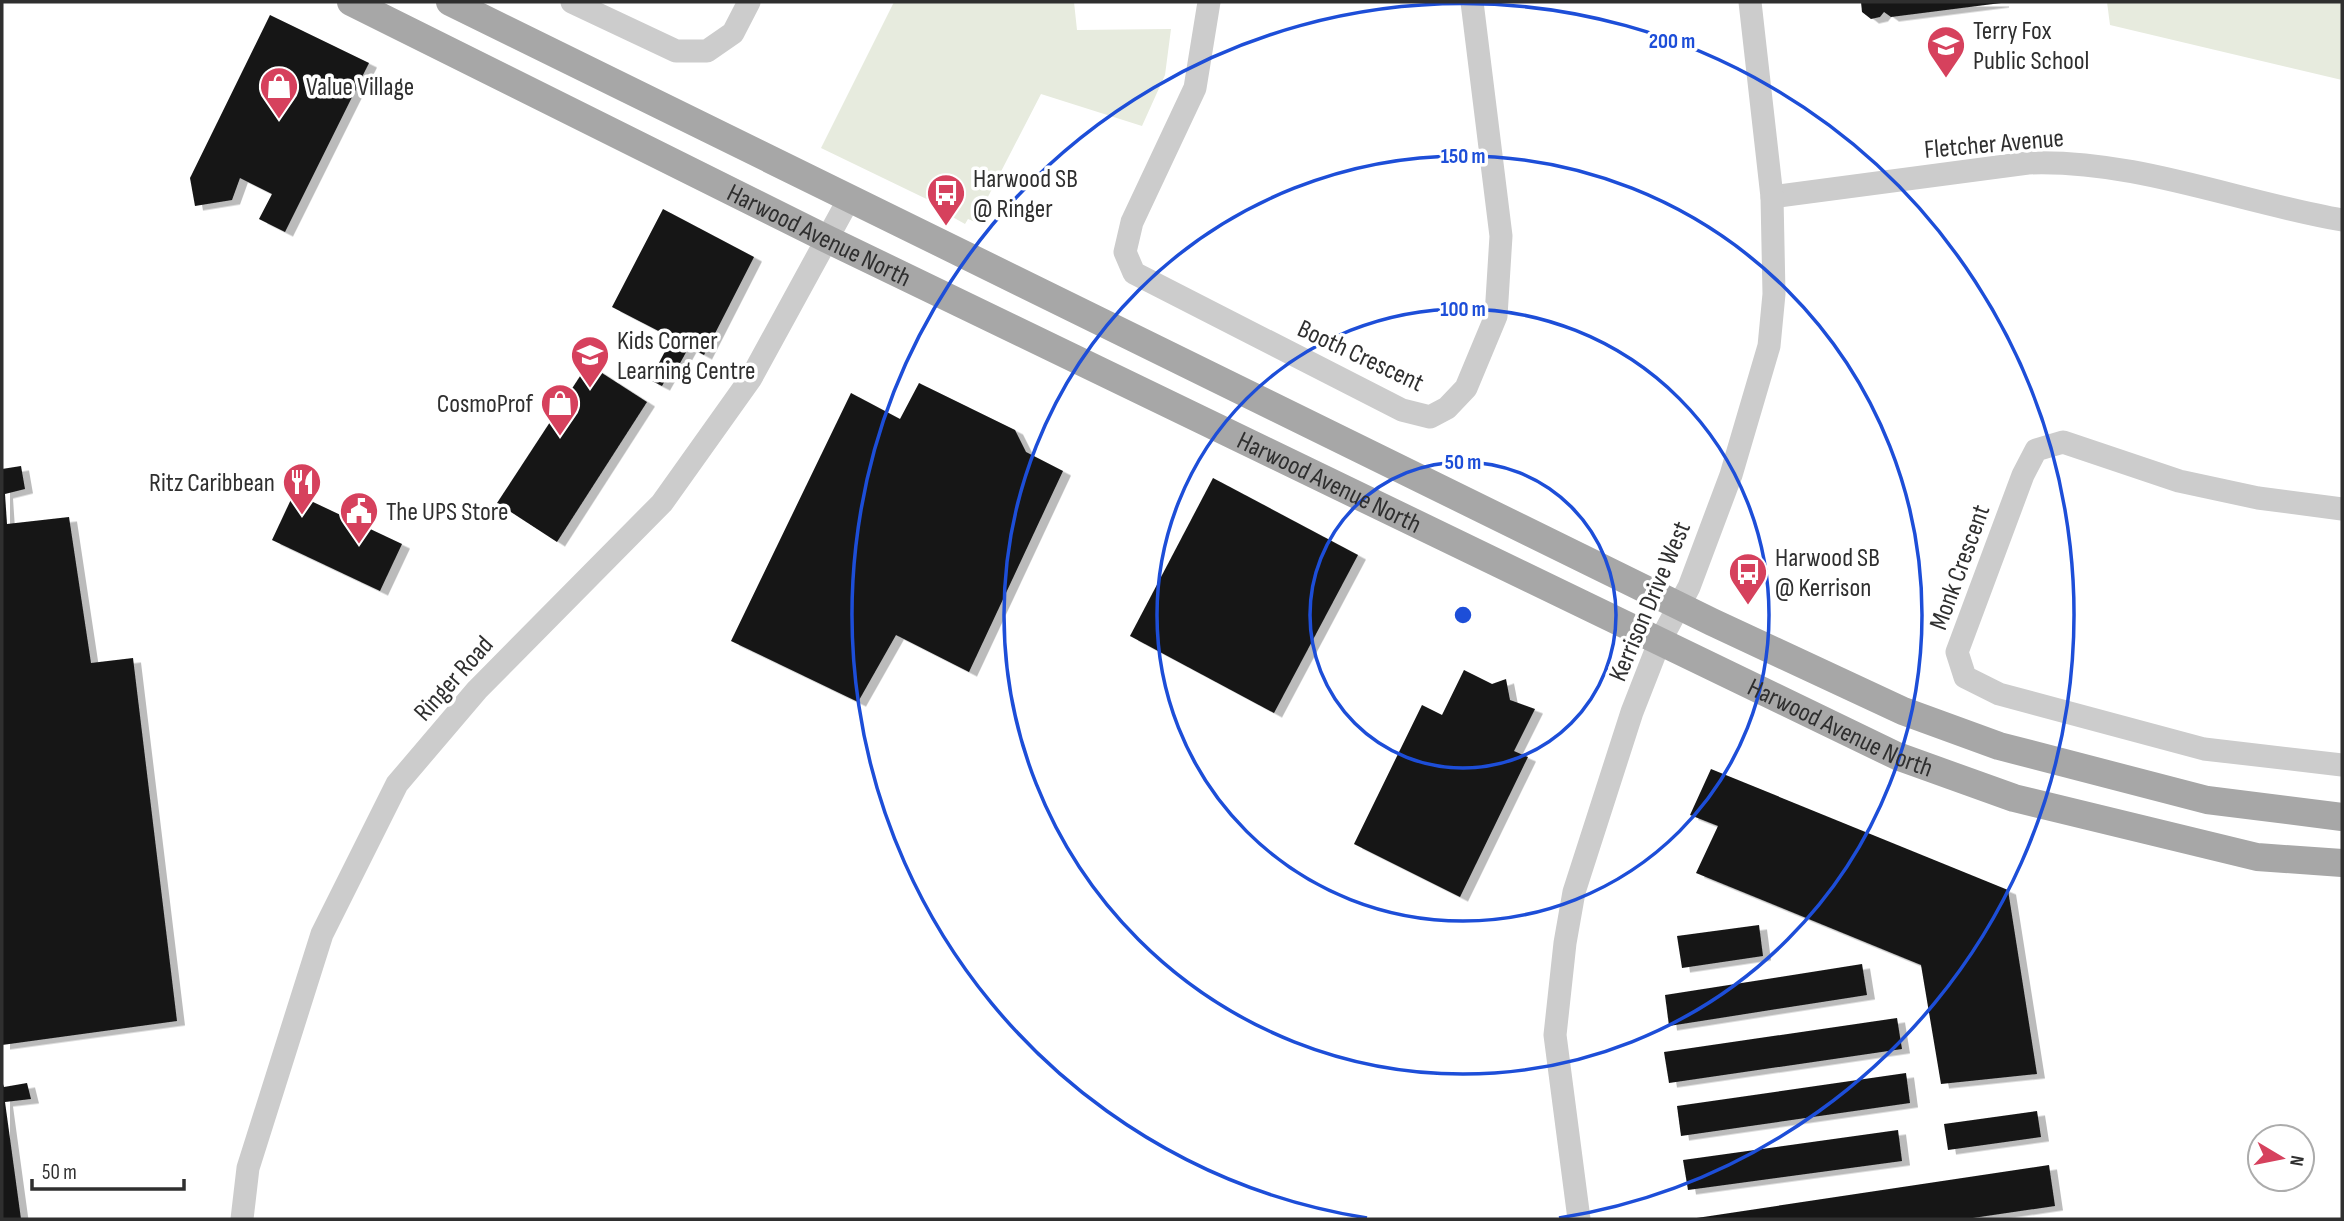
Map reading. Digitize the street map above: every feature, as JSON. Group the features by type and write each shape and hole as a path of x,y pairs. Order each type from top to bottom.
{"main road":[{"name":"Harwood Avenue North","path":"351,2 827,239 1897,756 2014,798 2258,857 2342,863"},
{"name":"Harwood Avenue North","path":"450,2 1679,605 1903,711 1999,746 2207,800 2342,817"}],"street":[{"path":"572,2 676,51 706,51 733,33 749,2"},
{"name":"Booth Crescent","path":"1209,2 1195,88 1132,222 1125,252 1134,273 1402,410 1430,417 1447,408 1466,388 1496,316 1501,236 1472,2"},
{"name":"Kerrison Drive West","path":"1579,1219 1555,1035 1564,943 1574,892 1595,820 1659,643 1679,605 1731,475 1769,346 1774,293 1772,197 1750,2"},
{"name":"Fletcher Avenue","path":"1772,197 2015,164 2063,162 2136,172 2281,209 2342,220"},
{"name":"Ringer Road","path":"242,1219 248,1168 321,934 397,784 477,690 662,503 751,378 850,197"},
{"name":"Monk Crescent","path":"2342,509 2258,498 2179,481 2063,442 2036,450 2023,475 1957,652 1965,677 1999,694 2204,749 2342,765"}],"shaded area":[{"path":"894,2 1074,2 1077,30 1171,29 1165,75 1142,126 1041,94 975,222 968,219 965,224 940,210 941,206 821,148"},
{"path":"2107,2 2342,2 2342,80 2110,25"}],"building":[{"path":"1861,2 2001,3 1891,17 1884,12 1880,17 1871,19 1862,12"},
{"name":"Value Village","path":"270,15 369,63 285,232 259,219 272,194 240,178 232,200 195,206 190,178"},
{"path":"663,209 754,257 704,355 689,347 679,365 675,363 662,386 650,380 672,338 612,307"},
{"path":"588,364 647,402 557,542 497,503"},
{"path":"919,383 1015,430 1026,452 1063,471 969,672 896,635 858,702 731,641 851,393 900,419"},
{"path":"21,466 25,489 5,494 7,524 69,517 91,663 133,658 177,1021 2,1045 2,469"},
{"path":"1213,478 1358,555 1274,713 1130,636"},
{"path":"294,493 402,544 380,591 272,540"},
{"path":"1464,670 1492,684 1506,679 1510,700 1535,709 1514,751 1528,757 1460,897 1354,844 1422,705 1442,715"},
{"path":"1711,769 2008,890 2037,1074 1941,1084 1921,965 1696,873 1718,826 1690,815"},
{"path":"1759,925 1763,956 1682,968 1677,936"},
{"path":"1862,964 1867,995 1669,1026 1665,995"},
{"path":"1897,1018 1902,1049 1669,1083 1664,1052"},
{"path":"1906,1073 1910,1103 1681,1136 1677,1106"},
{"path":"2,1081 4,1087 27,1083 31,1099 5,1102 21,1219 2,1219"},
{"path":"2037,1111 2041,1137 1948,1150 1944,1124"},
{"path":"1898,1130 1902,1161 1688,1190 1683,1160"},
{"path":"2049,1165 2055,1206 1966,1219 1690,1219"}],"place":[{"name":"Terry Fox Public School","path":"1946,79"},
{"name":"Value Village","path":"279,120"},
{"name":"Harwood SB @ Ringer","path":"946,227"},
{"name":"Kids Corner Learning Centre","path":"590,389"},
{"name":"CosmoProf","path":"560,437"},
{"name":"Ritz Caribbean","path":"302,516"},
{"name":"The UPS Store","path":"359,545"},
{"name":"Harwood SB @ Kerrison","path":"1748,606"}]}
